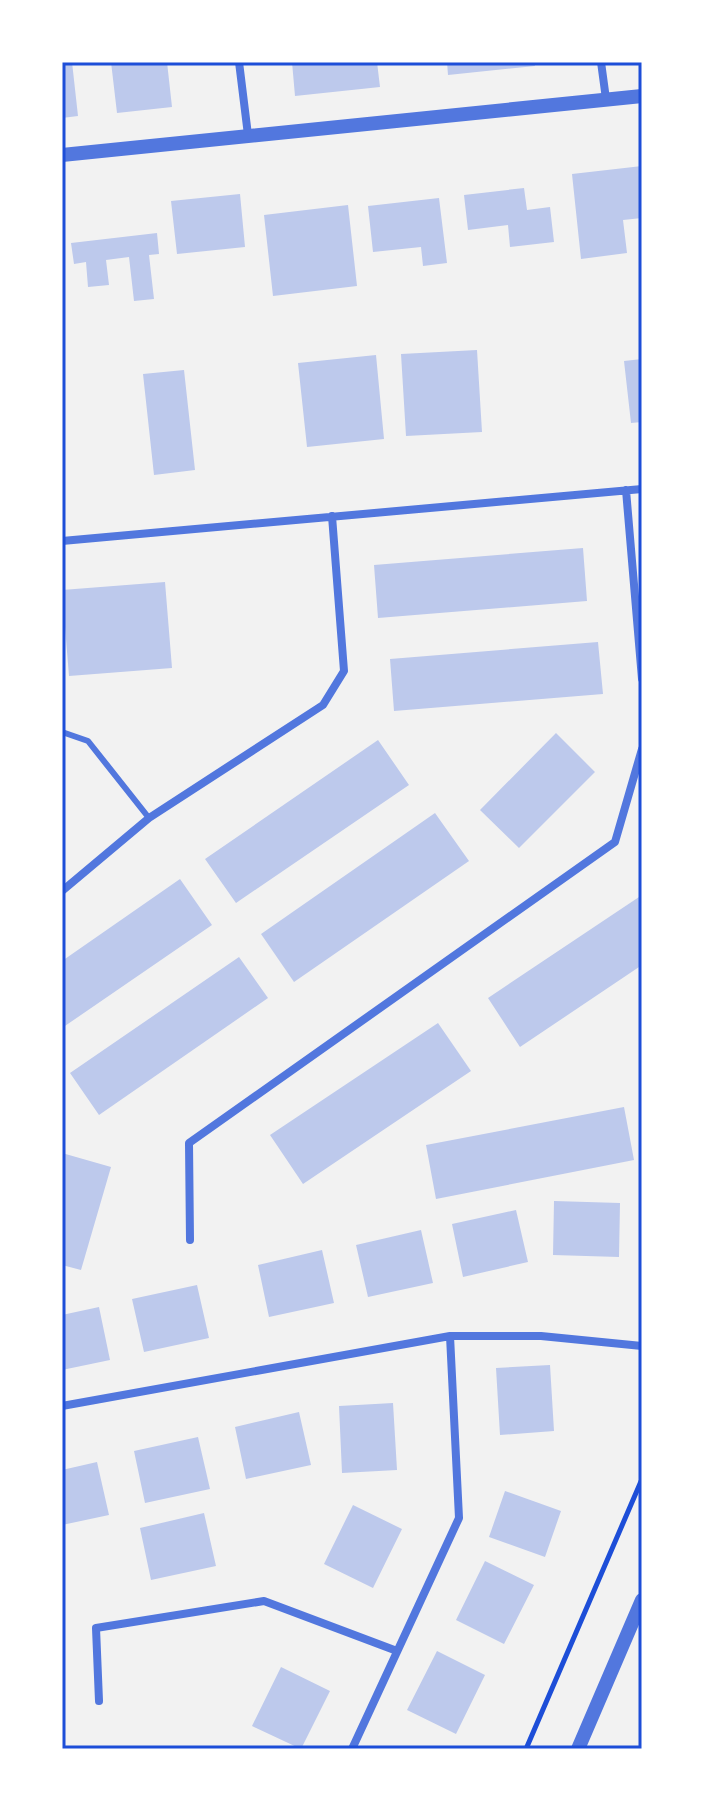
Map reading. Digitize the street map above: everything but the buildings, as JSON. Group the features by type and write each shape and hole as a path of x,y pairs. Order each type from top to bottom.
{"street":[{"path":"239,62 248,135"},
{"path":"601,62 606,99"},
{"path":"62,155 642,96"},
{"path":"62,541 642,489"},
{"path":"626,490 642,679"},
{"path":"62,891 149,818 323,705 344,671 332,516"},
{"path":"190,1240 189,1143 615,842 642,749"},
{"path":"352,1749 459,1518 450,1336"},
{"path":"62,1406 450,1336 541,1336 642,1346"},
{"path":"578,1749 642,1600"},
{"path":"99,1701 96,1628 264,1601 397,1651"}],"lane":[{"path":"62,732 88,741 149,818"}],"path":[{"path":"526,1749 642,1479"}]}
